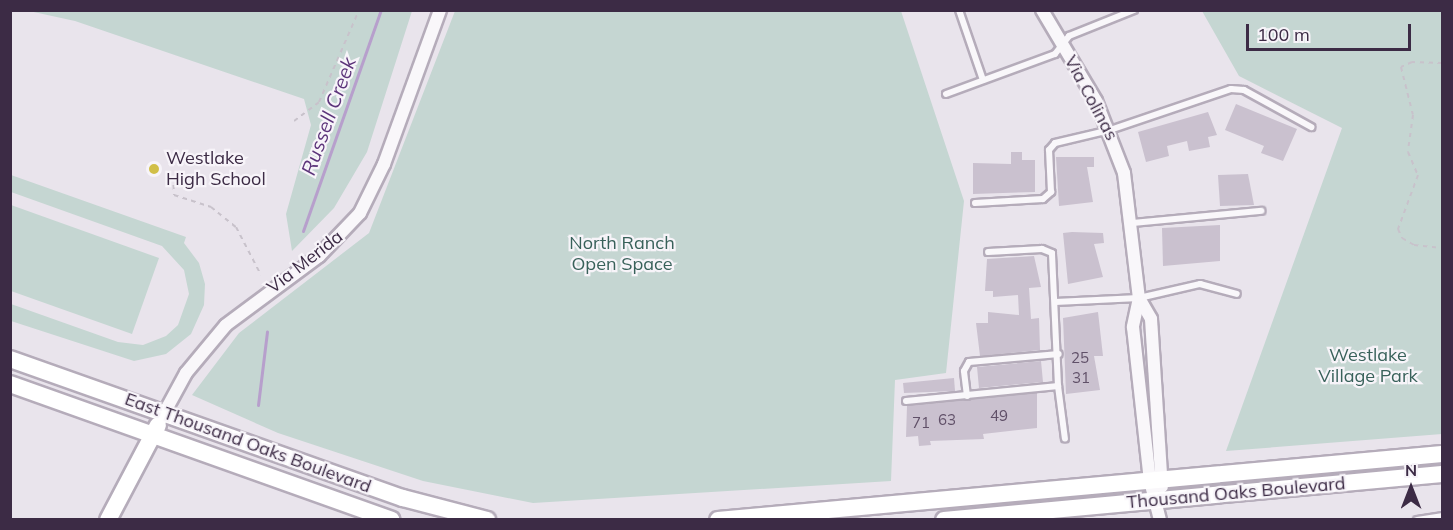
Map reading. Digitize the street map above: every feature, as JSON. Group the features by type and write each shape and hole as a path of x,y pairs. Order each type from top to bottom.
{"main road":[{"name":"East Thousand Oaks Boulevard","path":"10,359 159,424 392,519"},
{"name":"East Thousand Oaks Boulevard","path":"10,384 159,424 403,498 488,519"},
{"path":"108,519 159,424"},
{"name":"Thousand Oaks Boulevard","path":"718,519 1443,454"},
{"name":"Thousand Oaks Boulevard","path":"944,519 1443,474"}],"street":[{"name":"Via Merida","path":"159,424 186,373 226,325 319,256 360,213 384,164 440,10"},
{"name":"Via Colinas","path":"1042,10 1110,130 1124,173 1133,224 1139,298 1133,327 1157,480"},
{"name":"Via Colinas","path":"1139,298 1151,319 1160,519"}],"lane":[{"path":"959,10 982,80"},
{"path":"946,94 1055,54 1069,36 1134,10"},
{"path":"975,203 1043,199 1051,192 1051,145 1110,130 1237,88 1311,128"},
{"path":"1133,224 1261,211"},
{"path":"988,252 1048,249 1055,302 1059,354 1058,386 1065,439"},
{"path":"1055,302 1139,298 1200,284 1237,294"},
{"path":"967,396 964,371 969,362 1059,354"},
{"path":"906,401 1058,386"},
{"path":"1417,519 1443,516"}],"path":[{"path":"294,121 319,102 359,10"},
{"path":"1443,63 1412,62 1401,67 1413,115 1408,152 1418,175 1398,229 1402,238 1414,245 1443,248"},
{"path":"173,176 174,195 211,207 236,226 261,276"}],"green space":[{"path":"29,11 412,11 367,152 334,208 292,251 286,214 311,125 304,99 75,21"},
{"name":"North Ranch Open Space","path":"455,11 901,11 964,201 946,373 895,380 891,481 533,503 423,481 278,433 192,395 239,333 369,233"},
{"name":"Westlake Village Park","path":"1202,11 1442,11 1442,434 1226,451 1342,128 1239,76"},
{"path":"11,175 186,237 184,243 199,263 205,284 204,305 191,334 166,354 134,361 11,321 11,304 118,342 143,345 166,336 178,325 189,294 184,270 162,246 11,192"},
{"path":"11,205 159,258 132,334 11,291"}],"building":[{"path":"1236,104 1297,129 1283,161 1261,153 1264,146 1225,130"},
{"path":"1208,112 1217,135 1208,137 1210,147 1189,151 1187,141 1167,146 1169,156 1146,162 1138,132"},
{"path":"1011,152 1022,152 1022,160 1035,160 1035,192 973,194 973,163 1011,164"},
{"path":"1056,157 1094,157 1094,167 1087,167 1093,202 1059,206"},
{"path":"1248,174 1254,205 1220,206 1218,175"},
{"path":"1220,225 1220,261 1163,266 1162,228"},
{"path":"1063,233 1103,233 1104,243 1094,244 1103,277 1068,284"},
{"path":"1034,256 1041,287 1029,288 1031,319 1039,318 1040,350 980,356 976,323 988,323 988,312 1019,315 1018,295 993,297 993,291 985,291 987,259"},
{"path":"1098,312 1103,356 1094,356 1100,390 1066,394 1063,318"},
{"path":"1041,361 1043,382 979,388 977,367"},
{"path":"954,378 955,391 904,393 903,383"},
{"path":"1037,393 1037,428 983,434 984,439 930,441 931,445 919,446 918,436 906,437 907,406"}],"waterway":[{"name":"Russell Creek","path":"303,231 381,10"},
{"name":"Russell Creek","path":"258,405 267,332"}],"place":[{"name":"Westlake High School","path":"154,169"}]}
